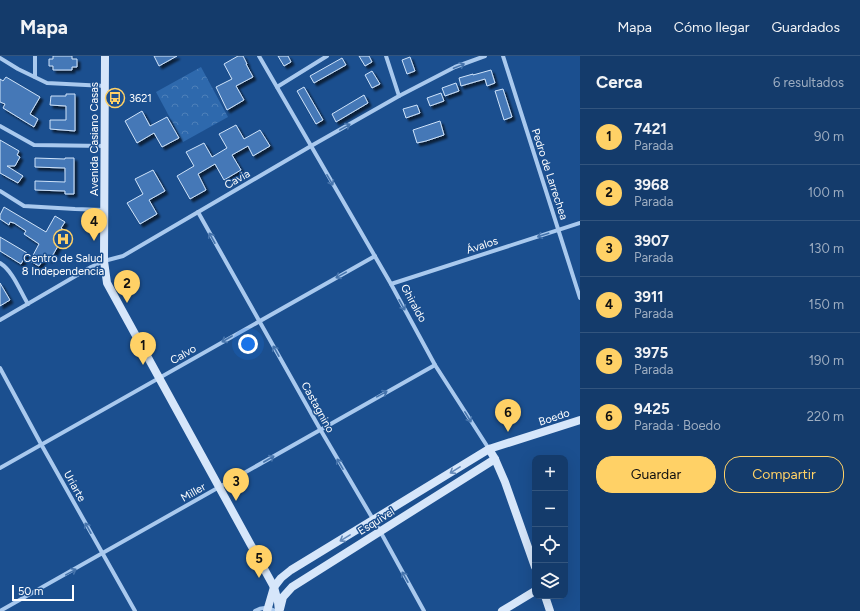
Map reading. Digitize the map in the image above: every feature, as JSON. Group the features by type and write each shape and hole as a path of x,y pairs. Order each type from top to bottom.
{"street":[{"path":"35,56 35,77"},
{"name":"Avenida Casiano Casas","path":"105,56 104,261 107,283 274,587 279,611"},
{"name":"Ghiraldo","path":"259,56 391,284 436,365 495,459 505,482 534,563"},
{"path":"277,87 327,56"},
{"path":"386,56 400,96"},
{"name":"Cavia","path":"0,320 91,267 104,261 123,256 311,146 400,96 455,67 485,56"},
{"name":"Pedro de Larrechea","path":"503,56 580,298"},
{"path":"0,58 47,82 105,86"},
{"path":"0,126 34,145 105,146"},
{"path":"0,191 24,206 104,210"},
{"name":"Castagnino","path":"198,212 424,611"},
{"name":"Ávalos","path":"391,284 580,223"},
{"name":"Calvo","path":"0,468 374,256"},
{"path":"0,263 10,272 28,304"},
{"name":"Miller","path":"0,611 103,554 320,429 436,365"},
{"name":"Uriarte","path":"0,368 135,611"},
{"name":"Boedo","path":"489,449 580,420"},
{"name":"Esquivel","path":"274,587 281,578 291,570 489,449"},
{"name":"Esquivel","path":"279,611 284,597 292,587 495,459"},
{"path":"255,611 260,608 270,610 274,587"},
{"path":"502,611 532,594"},
{"path":"546,599 550,611"}],"green space":[{"path":"201,67 228,117 183,142 156,92"}],"building":[{"path":"53,56 72,56 72,59 77,59 77,67 72,67 72,70 53,70 53,66 49,66 49,59 53,59"},
{"path":"154,56 177,56 159,66"},
{"path":"238,56 243,56 253,77 236,86 244,100 227,110 216,87 232,79 224,64"},
{"path":"278,56 288,56 291,62 284,66"},
{"path":"359,56 369,56 372,62 365,66"},
{"path":"410,57 415,71 407,74 402,60"},
{"path":"342,58 346,65 314,83 310,76"},
{"path":"491,70 495,83 487,86 485,79 461,86 459,78"},
{"path":"372,71 380,84 372,88 365,75"},
{"path":"6,77 40,97 30,114 38,119 34,127 3,108 5,104 0,102 0,79 3,81"},
{"path":"456,83 459,91 445,96 442,88"},
{"path":"304,87 323,120 316,124 297,91"},
{"path":"503,89 512,117 504,120 495,91"},
{"path":"441,93 444,101 430,106 427,98"},
{"path":"66,94 75,94 75,131 50,129 50,120 66,120 66,106 50,105 51,96 66,96"},
{"path":"364,95 368,103 336,122 332,114"},
{"path":"417,105 420,113 406,118 403,109"},
{"path":"142,111 150,126 167,117 179,138 162,147 154,133 137,143 125,121"},
{"path":"440,121 444,135 417,143 413,130"},
{"path":"236,125 244,139 260,130 270,146 253,156 248,146 232,155 241,170 224,180 215,164 198,174 206,190 190,199 177,176 194,166 186,152 204,143 212,157 227,148 219,134"},
{"path":"0,140 19,151 17,155 20,157 15,166 7,166 23,176 18,183 0,173"},
{"path":"35,158 74,158 74,194 65,194 65,191 35,190 35,181 65,182 65,168 35,167"},
{"path":"153,170 165,191 149,200 157,214 140,224 127,203 143,194 135,179"},
{"path":"4,207 46,232 55,216 65,222 61,228 66,232 50,260 45,257 39,266 30,261 39,244 24,234 26,231 14,223 10,222 9,225 0,219 0,215"},
{"path":"0,237 27,253 21,264 0,251"},
{"path":"0,283 10,300 0,306"}],"place":[{"name":"3621","path":"115,98"},
{"name":"Centro de Salud 8 Independencia","path":"63,239"},
{"name":"3911","path":"94,241"},
{"name":"3968","path":"127,303"},
{"name":"7421","path":"143,365"},
{"name":"9425","path":"508,432"},
{"name":"3907","path":"236,501"},
{"name":"3975","path":"259,578"}]}
